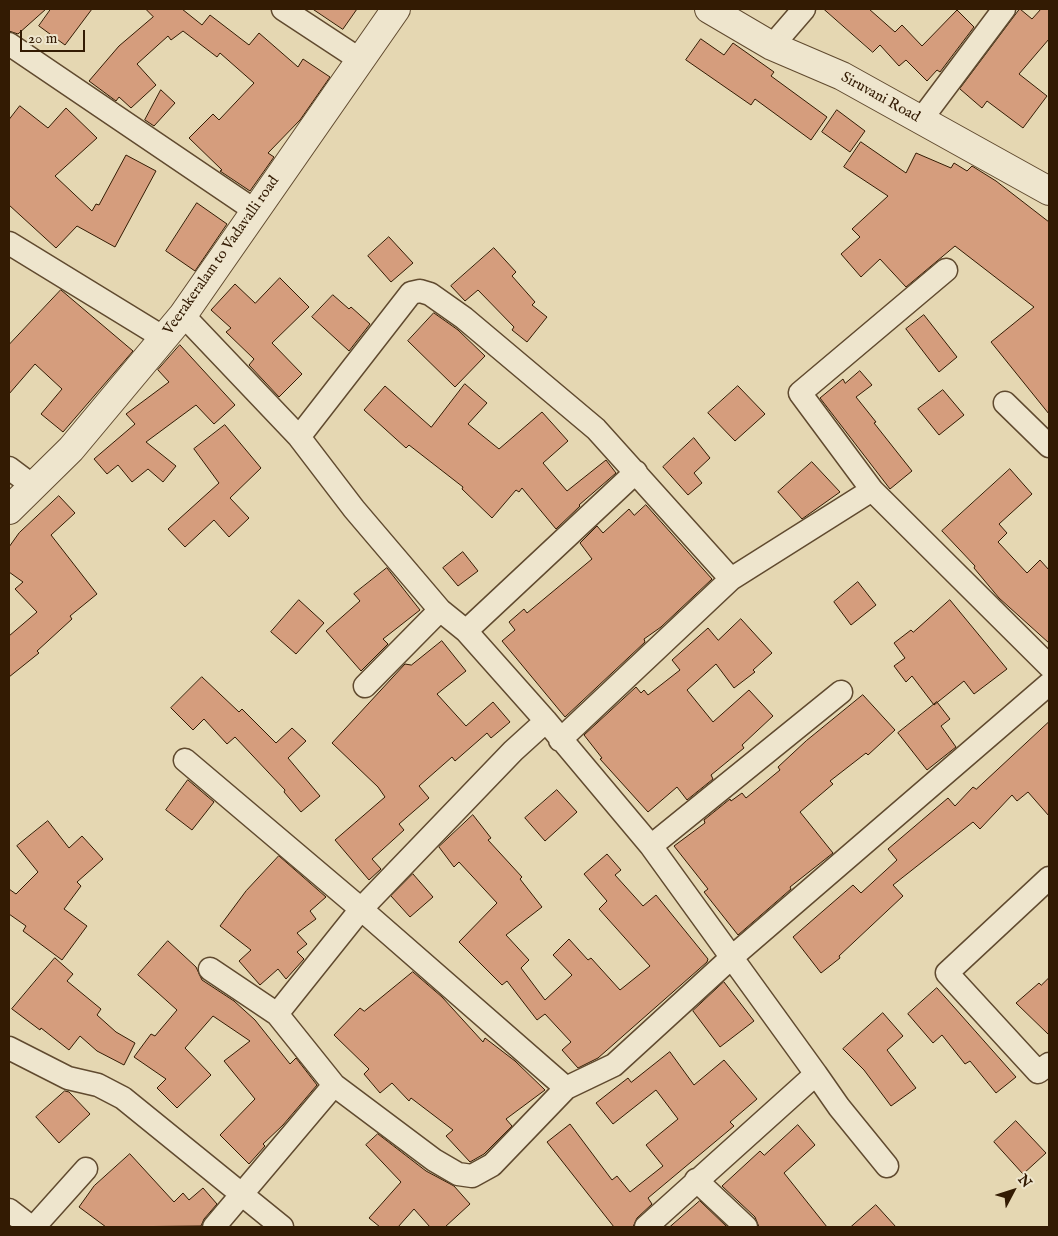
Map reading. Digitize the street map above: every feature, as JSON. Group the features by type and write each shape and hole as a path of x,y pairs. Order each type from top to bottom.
{"street":[{"path":"283,9 359,59"},
{"name":"Veerakeralam to Vadavalli road","path":"9,510 70,448 183,315 359,59 396,9"},
{"name":"Siruvani Road","path":"709,9 772,46 842,76 1049,191"},
{"path":"772,46 804,9"},
{"path":"920,120 1004,9"},
{"path":"9,44 254,210"},
{"path":"9,243 164,338"},
{"path":"946,270 800,393 872,490 1049,666"},
{"path":"299,437 411,293 420,291 430,294 464,318 589,423 636,472 731,579"},
{"path":"183,315 299,437 354,509 440,610 466,631 546,721 560,740 651,846 839,1107 886,1166"},
{"path":"1005,403 1049,446"},
{"path":"9,468 33,486"},
{"path":"466,631 636,472"},
{"path":"560,740 731,579 872,490"},
{"path":"365,686 440,610"},
{"path":"210,969 277,1014 334,1085 434,1160 458,1174 472,1176 492,1165 566,1088 614,1064 731,958 1049,684"},
{"path":"651,846 841,692"},
{"path":"277,1014 361,909 513,751 546,721"},
{"path":"185,760 361,909 566,1088"},
{"path":"1049,878 947,973 1038,1072 1049,1064"},
{"path":"9,1048 68,1078 98,1085 123,1098 239,1195 282,1227"},
{"path":"646,1227 816,1074"},
{"path":"214,1227 239,1195 334,1085"},
{"path":"9,1210 32,1227 86,1169"},
{"path":"696,1180 746,1227"}],"building":[{"path":"9,9 46,9 18,34 9,31"},
{"path":"51,9 92,9 65,45 39,26"},
{"path":"146,9 182,9 202,25 210,15 249,45 259,33 298,67 303,59 330,77 300,120 268,153 274,157 250,191 220,171 222,170 189,138 213,114 219,120 254,83 220,53 217,57 183,31 171,40 168,36 137,64 156,85 131,108 119,97 116,101 89,81 119,46 153,17"},
{"path":"313,9 357,9 343,29"},
{"path":"824,9 869,9 895,32 902,25 922,46 957,10 974,27 940,72 937,70 927,81 906,60 899,66 880,45 873,52"},
{"path":"1020,9 1032,19 1041,9 1049,9 1049,39 1019,74 1047,96 1023,128 987,101 982,108 960,89"},
{"path":"701,39 724,55 733,43 774,72 771,76 827,117 811,140 755,99 751,105 686,60"},
{"path":"161,90 175,103 154,126 145,120"},
{"path":"20,106 48,128 66,108 97,138 55,176 92,211 96,204 99,205 126,155 156,171 115,247 77,226 56,248 9,205 9,120"},
{"path":"837,110 865,131 850,152 822,132"},
{"path":"861,142 906,173 916,153 951,168 954,163 967,171 972,166 996,181 1049,222 1049,414 991,342 1034,307 955,246 906,287 880,259 861,277 841,254 860,237 852,229 888,196 844,167"},
{"path":"197,203 227,224 195,271 166,251"},
{"path":"389,237 413,263 391,282 368,256"},
{"path":"494,248 516,272 512,276 535,302 532,305 547,317 527,342 512,330 514,327 478,290 465,301 451,286"},
{"path":"280,278 309,307 272,343 302,374 279,397 249,365 254,359 226,332 231,328 211,310 235,284 255,303"},
{"path":"61,290 133,351 63,432 41,414 62,389 35,364 9,394 9,345"},
{"path":"333,295 349,309 351,307 370,324 349,351 312,317"},
{"path":"434,313 458,330 485,356 455,387 408,341"},
{"path":"924,315 957,357 939,372 906,329"},
{"path":"180,345 235,405 214,424 196,405 146,442 176,466 163,482 148,469 132,482 118,465 107,474 94,459 135,424 126,414 169,382 158,370"},
{"path":"860,371 872,385 856,397 912,471 890,489 820,398 843,379 845,383"},
{"path":"465,384 487,403 468,424 499,449 542,412 568,441 543,463 567,491 606,460 616,473 579,505 556,529 522,488 519,492 516,490 492,518 462,489 463,487 409,445 406,448 364,410 385,386 431,427"},
{"path":"738,386 765,414 735,441 708,413"},
{"path":"943,390 964,415 939,435 918,409"},
{"path":"225,425 261,468 230,498 249,518 229,537 214,520 185,547 168,529 219,483 194,449"},
{"path":"694,438 710,458 694,473 702,483 688,495 663,467"},
{"path":"812,462 840,492 802,519 778,492"},
{"path":"1010,469 1032,494 999,524 1007,533 998,542 1027,573 1040,560 1049,570 1049,643 999,598 974,568 975,566 942,531"},
{"path":"59,496 75,513 51,535 97,594 70,616 72,619 37,651 39,653 9,677 9,636 37,612 15,589 23,582 9,572 9,547 19,533"},
{"path":"646,505 712,579 661,627 644,639 645,642 565,717 502,641 515,630 509,622 524,609 527,613 592,559 580,543 597,526 603,533 629,509 634,515"},
{"path":"463,552 478,571 458,586 443,568"},
{"path":"387,568 420,610 383,639 388,644 361,671 326,631 360,601 354,594"},
{"path":"858,582 876,605 851,625 834,602"},
{"path":"299,600 324,623 296,654 271,632"},
{"path":"950,600 1007,669 974,694 964,681 934,705 912,676 906,682 894,666 905,658 894,643 911,630 913,632"},
{"path":"741,619 772,653 753,670 755,672 734,688 716,664 687,690 713,722 749,690 773,716 742,745 744,748 711,775 713,779 687,800 677,787 648,812 600,759 602,758 584,735 636,687 641,693 644,690 648,695 680,670 672,660 708,628 718,640"},
{"path":"442,641 466,671 437,694 466,726 493,702 510,722 491,738 487,733 455,761 452,757 419,786 429,798 399,824 404,830 372,859 381,869 369,880 335,840 385,797 378,787 332,743 405,664 411,665"},
{"path":"202,677 239,712 242,709 276,743 292,728 306,741 288,758 320,796 301,812 284,792 285,790 235,737 227,744 204,719 193,730 171,708"},
{"path":"863,695 895,730 868,755 866,753 830,781 833,784 800,812 833,853 790,887 791,889 738,935 704,892 708,889 674,846 705,823 704,820 730,799 731,801 742,793 746,798 780,770 778,767 806,741"},
{"path":"937,702 950,719 941,726 956,747 927,770 898,733"},
{"path":"1049,722 1049,816 1028,792 1017,801 1012,795 980,829 973,822 893,885 903,896 839,956 840,958 821,973 793,937 853,885 861,893 897,860 888,849 948,798 955,806 973,787 976,789"},
{"path":"188,780 214,802 192,830 166,810"},
{"path":"557,790 577,812 545,841 525,818"},
{"path":"473,815 491,838 488,840 522,877 520,879 542,907 506,935 529,960 521,968 545,1000 572,975 553,955 569,939 588,960 591,958 620,990 650,966 599,909 607,901 584,874 607,854 621,870 615,875 643,906 656,895 708,959 707,962 598,1058 578,1068 562,1050 571,1042 545,1014 537,1020 507,981 502,985 459,942 497,903 459,862 454,867 439,847"},
{"path":"48,821 69,848 82,836 103,859 77,882 81,886 64,909 87,926 62,960 23,931 26,926 9,914 9,889 16,894 38,872 17,846"},
{"path":"279,856 326,897 310,911 316,919 297,933 307,944 297,952 304,959 286,979 278,969 260,985 239,961 251,950 220,926 246,891"},
{"path":"413,874 433,897 410,917 391,896"},
{"path":"168,941 196,967 202,980 234,1001 255,1020 290,1064 296,1058 317,1085 283,1125 263,1144 265,1146 249,1164 220,1135 255,1099 224,1061 250,1041 213,1016 185,1048 211,1075 177,1108 157,1088 166,1079 134,1057 151,1034 155,1036 177,1010 138,975"},
{"path":"55,958 73,974 67,981 101,1009 97,1015 116,1032 135,1043 124,1065 97,1051 80,1036 69,1050 41,1028 40,1030 12,1009"},
{"path":"413,972 442,997 483,1042 485,1038 515,1061 545,1090 506,1119 512,1126 484,1154 470,1162 446,1136 453,1130 411,1098 409,1101 392,1083 380,1093 364,1074 369,1069 334,1035 360,1008 364,1011"},
{"path":"1049,978 1049,1035 1016,1003 1039,983 1041,985"},
{"path":"724,982 754,1021 720,1047 693,1011"},
{"path":"937,988 1016,1077 996,1093 970,1061 965,1064 942,1035 933,1043 908,1014"},
{"path":"883,1013 903,1036 887,1050 916,1088 891,1106 864,1070 843,1049"},
{"path":"670,1052 694,1085 724,1060 757,1099 730,1122 734,1126 648,1198 652,1204 637,1218 633,1227 614,1227 547,1142 570,1124 612,1180 617,1176 630,1192 663,1166 646,1145 678,1119 656,1090 613,1124 596,1103 628,1078 631,1082"},
{"path":"65,1091 69,1092 90,1114 59,1143 36,1117"},
{"path":"1016,1121 1046,1153 1023,1174 994,1142"},
{"path":"798,1125 815,1145 784,1173 827,1227 759,1227 755,1217 722,1186 760,1151 764,1155"},
{"path":"378,1134 426,1171 454,1186 470,1204 445,1227 430,1227 414,1209 398,1227 380,1227 369,1218 401,1182 366,1145"},
{"path":"130,1154 174,1202 183,1193 189,1200 203,1188 217,1204 204,1219 201,1226 106,1227 79,1207 94,1186"},
{"path":"700,1201 727,1227 670,1227"},
{"path":"876,1205 896,1227 851,1227"}]}
